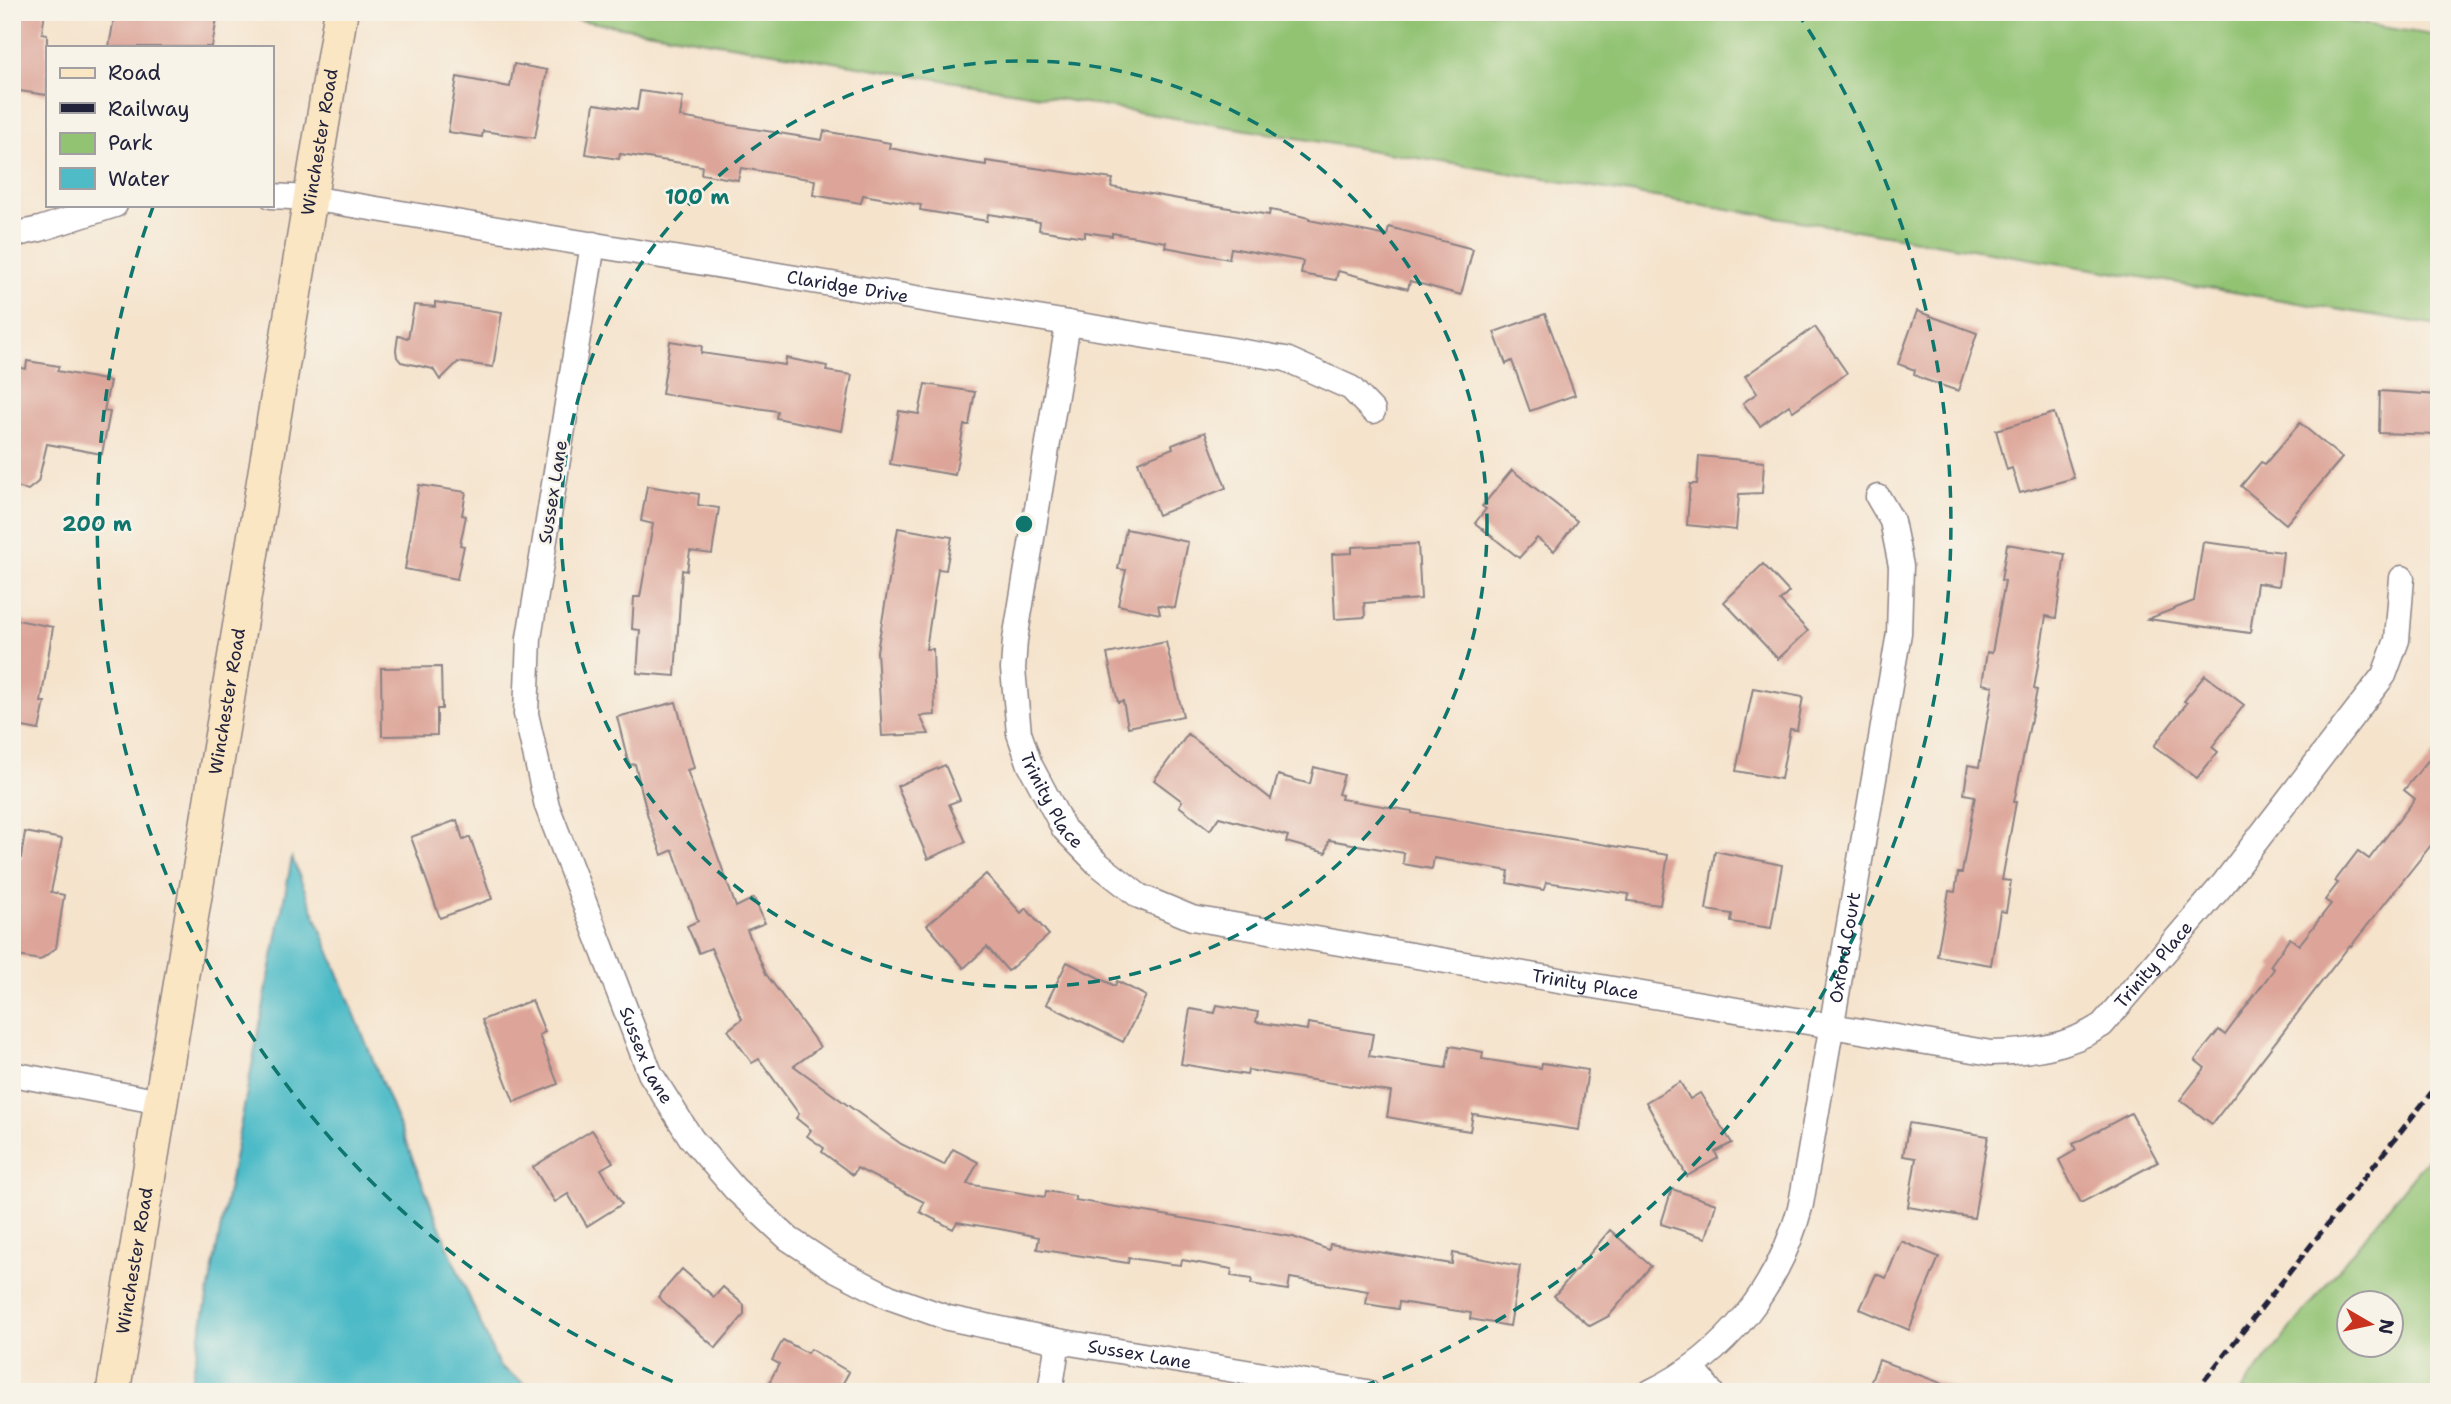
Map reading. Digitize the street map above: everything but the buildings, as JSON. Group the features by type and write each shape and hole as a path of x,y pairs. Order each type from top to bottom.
{"main road":[{"name":"Winchester Road","path":"113,1392 341,12"}],"street":[{"name":"Claridge Drive","path":"273,195 310,198 1286,359 1351,388 1373,411"},
{"path":"12,235 112,206"},
{"name":"Sussex Lane","path":"593,244 529,638 526,714 547,806 650,1073 691,1138 735,1189 789,1239 889,1297 948,1318 1058,1341 1367,1392"},
{"name":"Trinity Place","path":"1068,323 1017,627 1013,669 1018,733 1030,765 1064,829 1097,863 1139,896 1192,918 1991,1053 2021,1052 2060,1045 2088,1034 2102,1024 2224,883 2384,675 2397,640 2402,578"},
{"name":"Oxford Court","path":"1692,1367 1738,1327 1753,1308 1793,1234 1801,1204 1899,634 1900,566 1892,521 1878,497"},
{"path":"12,1074 161,1102"},
{"path":"1050,1392 1058,1341"},
{"path":"1650,1392 1671,1382 1692,1367 1711,1392"}],"green space":[{"path":"530,12 2287,12 2439,36 2439,326"},
{"path":"2439,1144 2439,1392 2240,1392"}],"water":[{"path":"292,858 454,1262 499,1366 537,1392 189,1392"}],"railway":[{"path":"2195,1392 2439,1083"}]}
